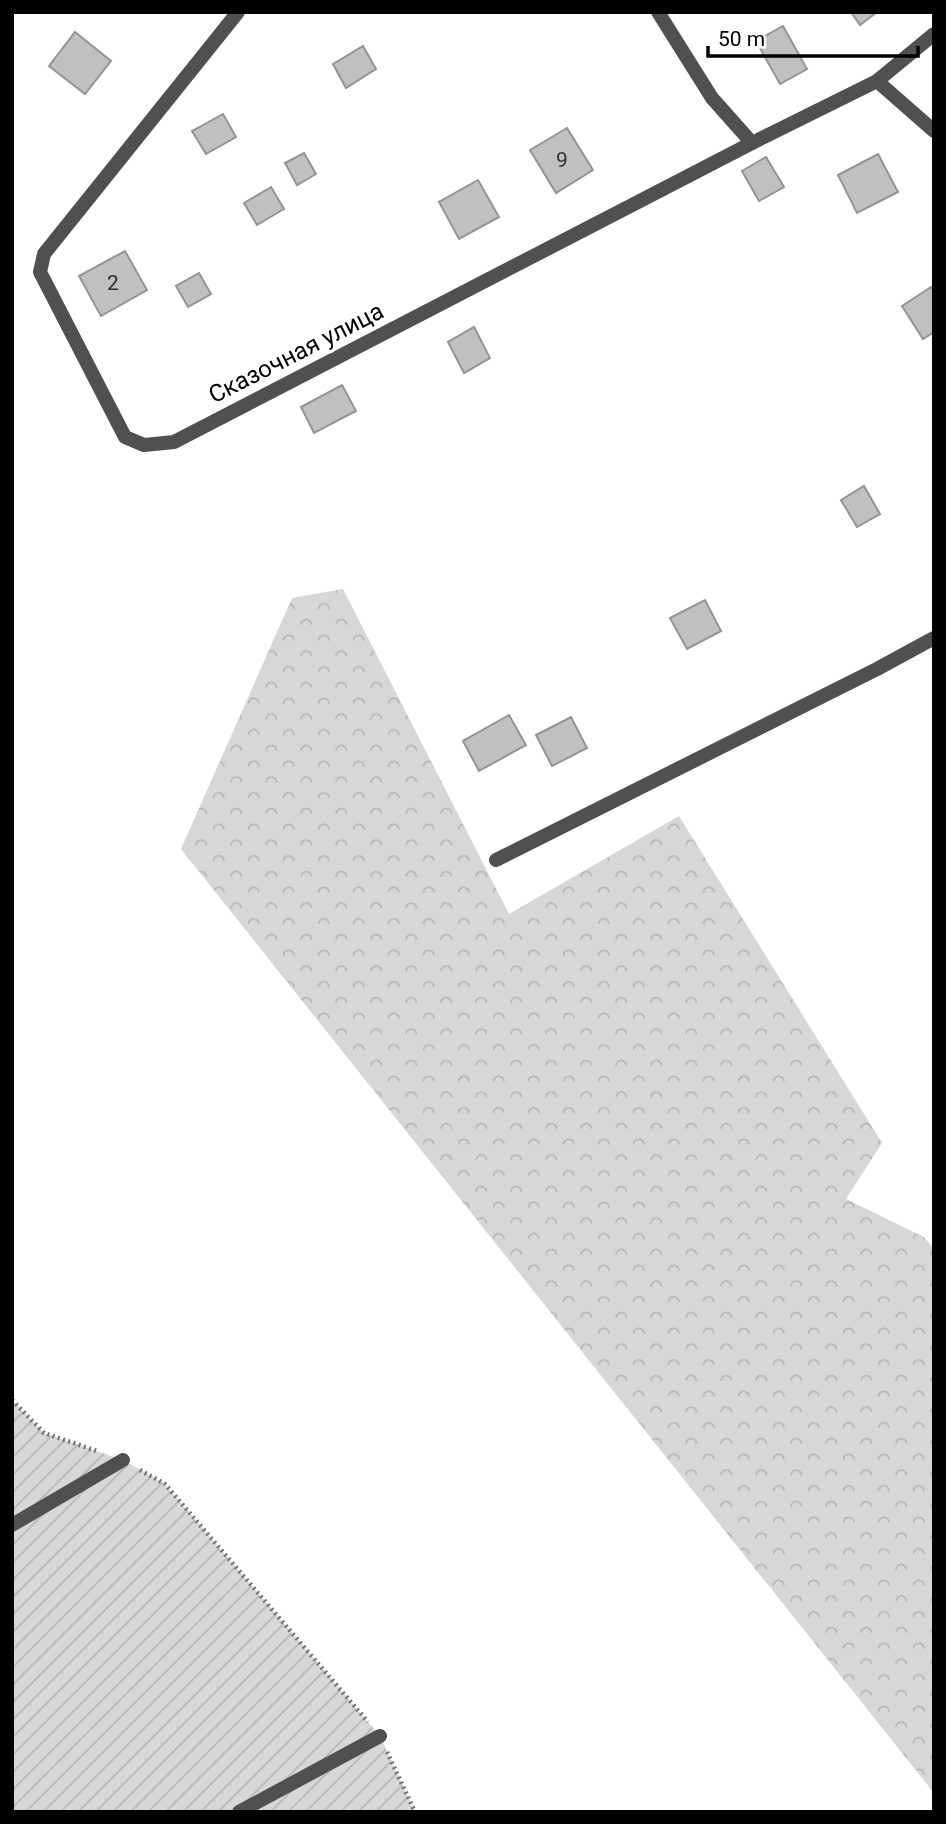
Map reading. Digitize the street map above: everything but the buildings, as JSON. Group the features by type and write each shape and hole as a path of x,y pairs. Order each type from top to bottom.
{"street":[{"name":"Сказочная улица","path":"239,12 44,254 40,272 125,437 144,445 174,442 877,81 934,34"},
{"path":"659,12 712,98 752,143"},
{"path":"877,81 934,131"},
{"path":"496,860 934,638"},
{"path":"12,1525 123,1460"},
{"path":"239,1812 380,1736"}],"path":[{"path":"12,1400 44,1433 123,1460 165,1484 380,1736 415,1812"}],"green space":[{"path":"343,589 509,914 679,816 882,1143 846,1199 924,1237 934,1249 934,1793 181,849 292,598"},
{"path":"12,1400 44,1433 123,1460 165,1484 380,1736 415,1812 12,1812"}]}
